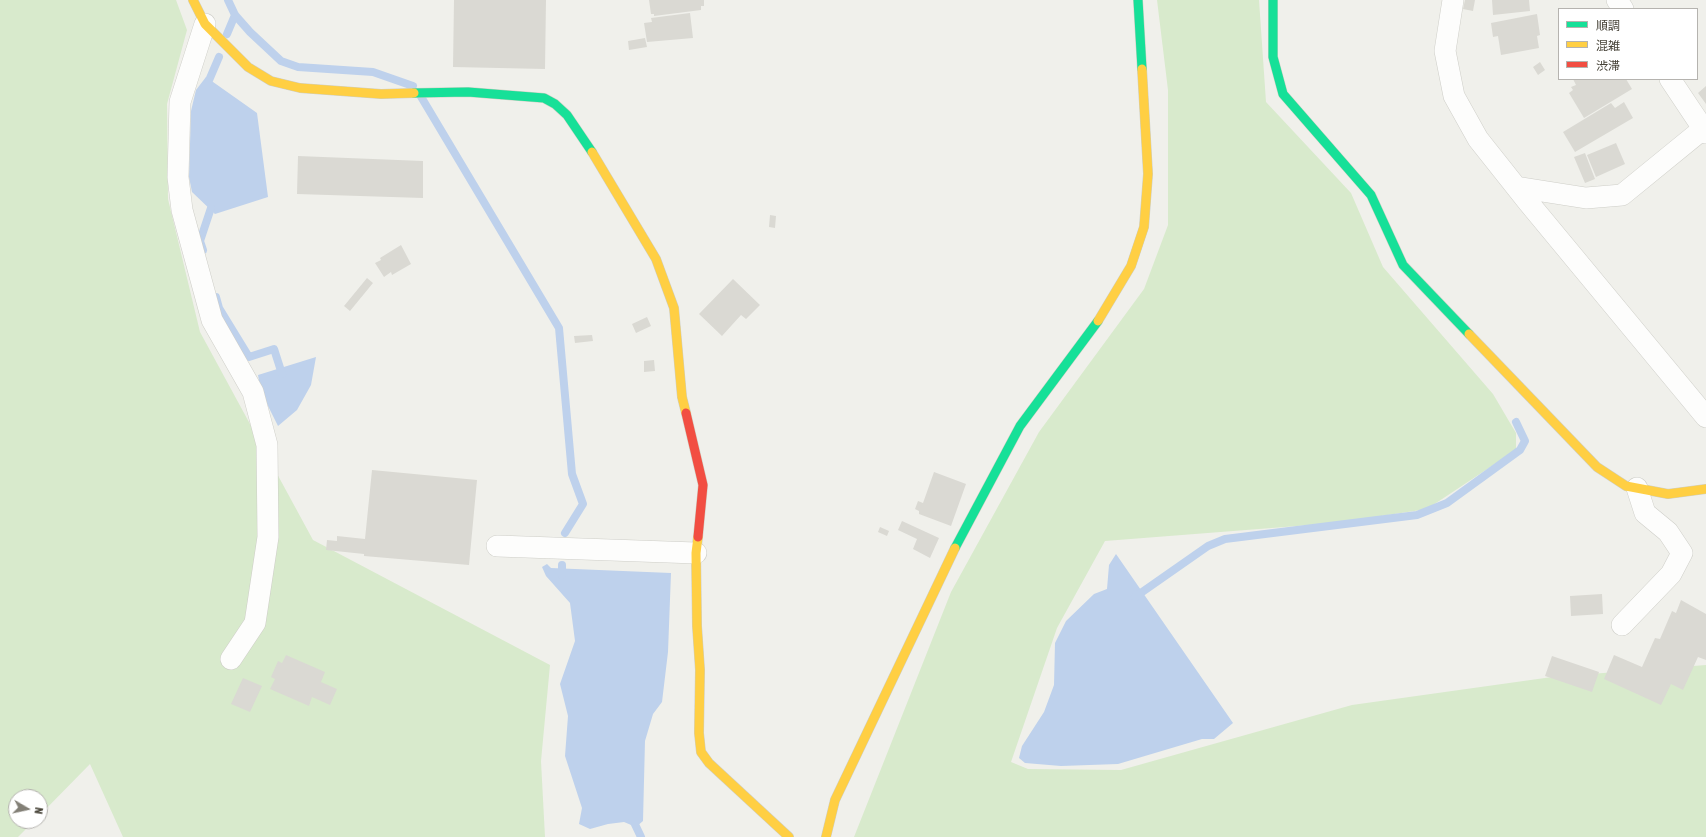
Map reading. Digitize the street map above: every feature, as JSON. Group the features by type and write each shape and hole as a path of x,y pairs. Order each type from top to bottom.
{"street":[{"path":"193,0 205,24 248,66 271,81 300,88 381,94 468,92 544,98 555,104 567,115 597,160 656,259 674,308 682,397 703,484 696,553 697,626 700,670 698,733 701,752 709,763 789,837"},
{"path":"826,837 835,800 965,528 1020,426 1099,320 1131,266 1144,226 1148,174 1138,0"},
{"path":"1273,0 1273,57 1283,94 1371,195 1403,265 1597,467 1626,486 1668,494 1706,489"},
{"path":"1453,0 1445,51 1454,96 1478,139 1706,417"},
{"path":"205,24 180,102 178,177 182,210 212,320 253,392 267,445 268,536 255,623 231,659"},
{"path":"1516,187 1586,198 1622,195 1704,131 1671,80"},
{"path":"1622,625 1671,574 1682,553 1668,532 1645,513 1637,488"},
{"path":"498,546 696,553"}],"green space":[{"path":"0,0 176,0 187,30 167,104 168,199 200,332 313,540 550,665 541,761 545,837 123,837 90,764 48,807 48,789 8,789 8,829 26,829 18,837 0,837"},
{"path":"1157,0 1259,0 1266,102 1351,193 1383,267 1493,394 1516,433 1516,450 1427,509 1336,523 1105,541 1057,628 1011,762 1028,769 1121,770 1352,705 1552,677 1706,665 1706,837 854,837 951,592 1039,432 1144,289 1168,225 1168,90"}],"water":[{"path":"206,77 257,113 268,197 215,214 192,192 189,177 191,111 196,90"},
{"path":"316,357 311,385 297,410 278,426 261,392 258,375"},
{"path":"1116,554 1233,723 1214,739 1202,739 1118,764 1061,766 1025,763 1019,758 1022,746 1044,712 1054,685 1055,643 1066,621 1094,594 1107,589 1109,565"},
{"path":"547,564 551,568 671,573 668,652 662,702 653,714 645,741 643,821 636,827 624,822 608,824 590,829 579,824 582,808 565,756 568,716 560,684 575,641 570,603 546,576 542,567"}],"building":[{"path":"454,0 546,0 545,69 453,67"},
{"path":"649,0 704,0 704,6 701,6 701,10 654,16 654,14 651,14"},
{"path":"1465,0 1475,0 1473,11 1463,9"},
{"path":"1492,0 1529,0 1530,11 1493,15"},
{"path":"690,13 693,38 647,42 644,23 652,22 651,18"},
{"path":"1537,14 1540,35 1537,36 1539,48 1501,55 1498,36 1493,37 1491,23"},
{"path":"645,38 647,47 629,50 628,41"},
{"path":"1540,62 1545,70 1538,75 1533,67"},
{"path":"1574,80 1627,80 1632,89 1584,118 1569,93 1573,90 1571,87 1576,85"},
{"path":"1706,86 1706,104 1698,93"},
{"path":"1624,102 1633,118 1575,152 1563,132 1611,103 1615,108"},
{"path":"1616,143 1625,164 1596,177 1587,155"},
{"path":"1585,153 1595,179 1585,183 1574,157"},
{"path":"298,156 423,161 423,198 297,194"},
{"path":"770,215 776,216 775,228 769,227"},
{"path":"401,245 411,264 392,275 391,272 384,277 375,263 381,260 380,258"},
{"path":"367,278 373,283 350,311 344,306"},
{"path":"733,279 760,305 746,319 741,315 722,336 699,314"},
{"path":"647,317 651,326 636,333 632,324"},
{"path":"592,335 593,341 575,343 574,336"},
{"path":"654,360 655,371 644,372 644,361"},
{"path":"372,470 477,480 469,565 364,556 364,554 326,550 327,540 337,541 337,536 365,539"},
{"path":"934,472 966,484 951,526 919,514 919,511 915,509 918,501 923,503"},
{"path":"902,521 939,538 930,558 913,549 917,539 898,530"},
{"path":"880,527 889,531 887,536 878,532"},
{"path":"1602,594 1603,614 1571,616 1570,596"},
{"path":"1681,600 1706,614 1706,660 1698,657 1683,690 1671,684 1661,705 1604,679 1614,655 1642,667 1655,638 1660,639 1672,611 1676,613"},
{"path":"286,655 325,672 321,682 337,689 330,705 312,697 309,706 270,689 275,679 271,677 278,661 282,663"},
{"path":"1552,656 1599,672 1592,692 1545,676"},
{"path":"243,678 262,686 250,712 231,704"}],"waterway":[{"path":"228,0 235,15 250,32 281,61 298,67 373,72 413,86"},
{"path":"227,34 235,15"},
{"path":"207,85 219,57"},
{"path":"420,95 559,328 572,474 583,504 565,533"},
{"path":"203,250 200,241 211,208"},
{"path":"216,297 219,308 249,357 274,349 282,374"},
{"path":"1135,597 1208,546 1225,539 1417,515 1447,503 1520,450 1525,441 1516,422"},
{"path":"562,565 562,575"},
{"path":"632,818 641,837"}],"traffic: fast":[{"path":"1138,0 1142,69"},
{"path":"1273,0 1273,57 1283,94 1371,195 1403,265 1469,334"},
{"path":"414,93 468,92 544,98 555,104 567,115 592,152"},
{"path":"955,548 1020,426 1098,321"}],"traffic: slow":[{"path":"193,0 205,24 248,67 271,81 300,88 381,94 414,93"},
{"path":"1098,321 1131,266 1144,227 1148,174 1142,69"},
{"path":"592,152 656,259 674,308 682,397 686,413"},
{"path":"1469,334 1597,467 1626,486 1668,494 1706,489"},
{"path":"698,537 696,553 697,626 700,670 699,733 701,752 709,763 789,837"},
{"path":"826,837 835,800 955,548"}],"traffic: jam":[{"path":"686,413 703,485 698,537"}]}
